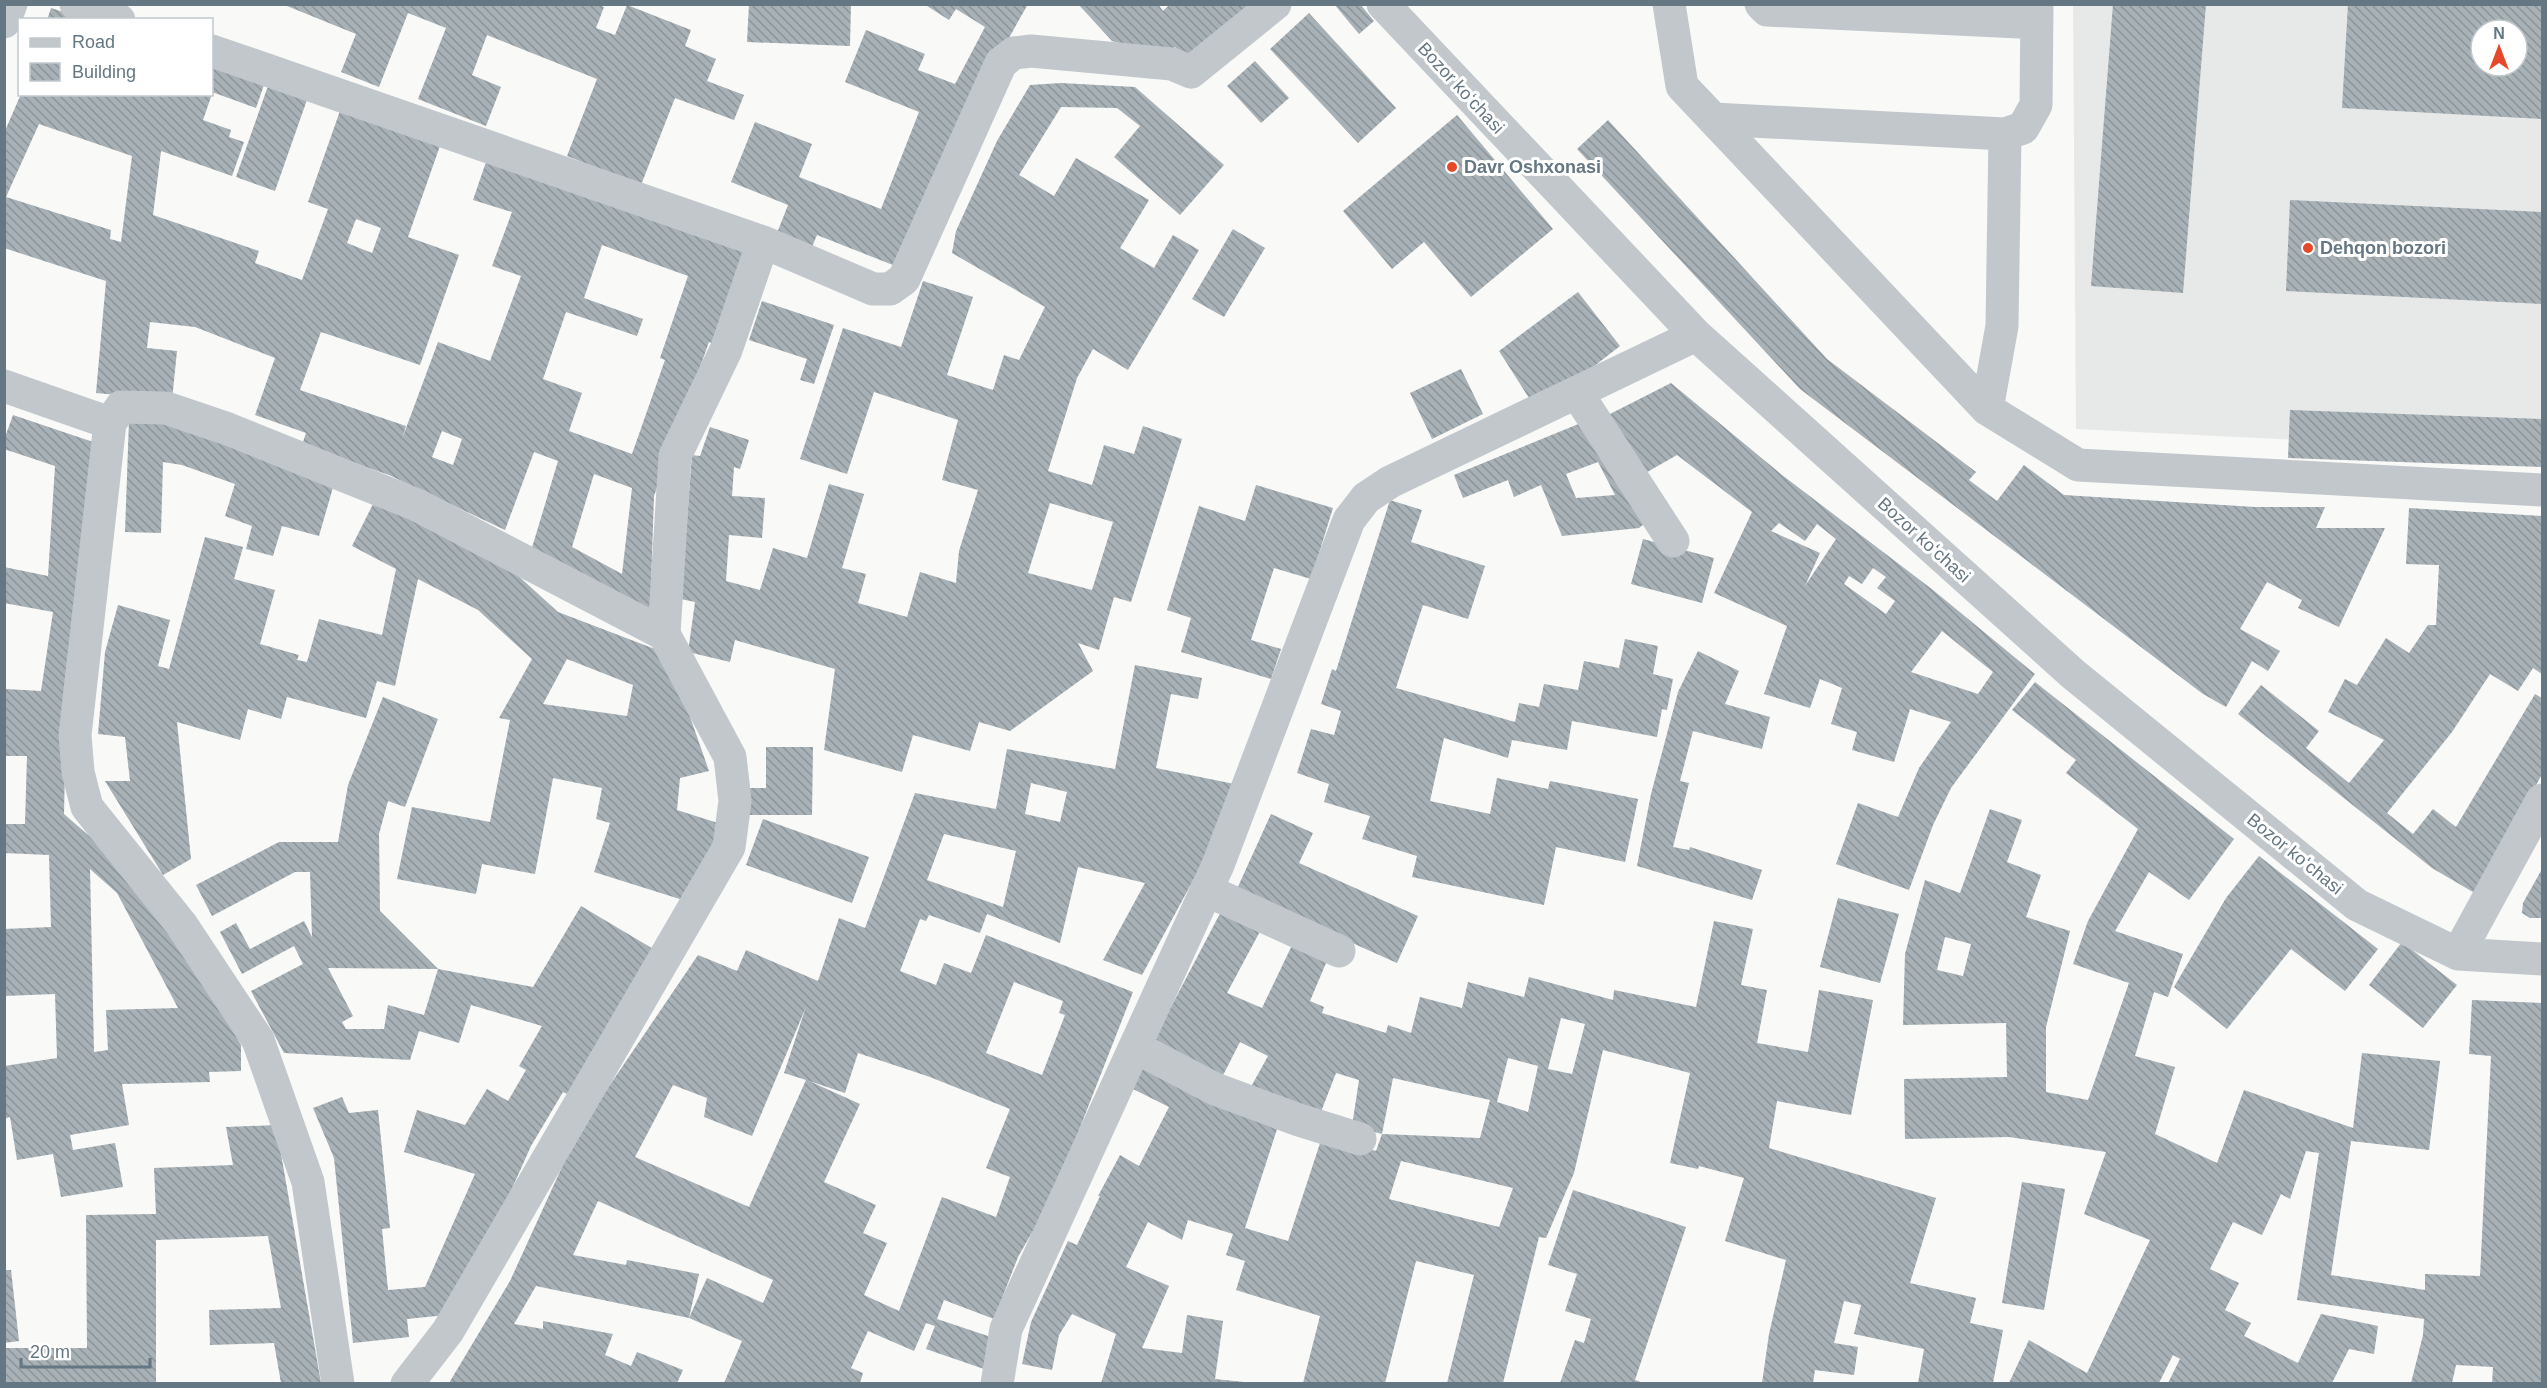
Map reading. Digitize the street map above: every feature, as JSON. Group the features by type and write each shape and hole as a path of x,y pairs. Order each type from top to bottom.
{"street":[{"path":"4,22 11,4"},
{"path":"76,4 114,18"},
{"path":"213,51 763,242 873,289 890,289 904,279 1001,63 1014,53 1031,51 1172,64 1191,72 1275,4"},
{"name":"Bozor koʻchasi","path":"1383,4 1696,334 2073,674 2357,905 2458,954 2542,959"},
{"path":"1669,4 1683,86 1987,408 2078,465 2542,490"},
{"path":"1713,119 2005,134 2023,128 2036,105 2037,14 1767,10 1761,4"},
{"path":"1987,408 2002,326 2005,134"},
{"path":"407,1383 448,1331 729,847 735,801 730,757 664,634 675,456 726,350 763,242"},
{"path":"997,1383 1006,1329 1206,890 1349,520 1366,498 1390,483 1696,334"},
{"path":"4,386 110,423"},
{"path":"1577,393 1673,541"},
{"path":"338,1383 308,1182 258,1040 181,924 87,807 78,772 75,735 110,423 121,407 166,408 228,429 417,506 664,634"},
{"path":"2458,954 2542,800"},
{"path":"1206,890 1339,951"},
{"path":"1135,1047 1215,1089 1299,1120 1360,1139"}],"shaded area":[{"name":"Dehqon bozori","path":"2073,5 2542,5 2542,452 2076,429"}],"building":[{"path":"282,4 597,4 604,7 596,28 615,35 627,5 691,30 685,46 716,59 707,81 744,95 734,120 675,98 641,185 567,156 597,79 487,35 472,75 501,87 486,126 418,99 446,28 408,13 379,87 341,72 356,34"},
{"path":"749,4 851,4 850,46 747,42"},
{"path":"924,4 1028,4 978,93 908,271 817,235 812,247 777,233 788,205 731,182 755,122 812,144 799,177 881,209 919,112 845,82 866,30 925,54 918,70 955,84 985,27 956,9 949,20"},
{"path":"1078,4 1158,4 1163,11 1170,4 1258,4 1191,65 1175,47 1165,57 1112,41"},
{"path":"1334,4 1360,4 1374,21 1359,34"},
{"path":"2113,4 2206,4 2183,293 2091,286"},
{"path":"2348,4 2542,4 2542,119 2342,108"},
{"path":"51,8 82,18 48,18"},
{"path":"1309,13 1396,108 1358,143 1270,49"},
{"path":"1255,61 1289,98 1261,123 1227,86"},
{"path":"213,63 265,82 256,108 213,92"},
{"path":"269,83 308,97 275,191 236,177"},
{"path":"1061,83 1135,87 1224,165 1180,215 1114,157 1140,126 1117,108 1061,107 1019,175 1054,196 1076,158 1149,200 1120,248 1154,268 1173,235 1199,250 1128,370 1093,349 1077,378 1048,471 1092,485 1104,445 1134,454 1143,426 1182,439 1131,602 1114,597 1099,650 1078,643 1093,671 1010,731 979,722 970,751 913,735 902,772 824,750 835,669 735,640 730,662 688,652 695,602 681,599 692,455 700,456 710,427 749,440 740,469 734,467 732,496 765,498 762,538 729,535 726,581 760,590 773,548 807,558 829,484 864,494 842,568 866,574 858,603 907,617 920,572 956,583 959,551 978,490 942,480 958,420 874,392 847,474 800,459 843,328 901,347 923,281 973,297 947,375 993,390 1004,355 1019,360 1045,307 952,253 956,231 997,141 1030,85","holes":["1050,503 1113,522 1092,590 1028,573"]},
{"path":"20,96 211,96 203,120 231,130 229,137 244,142 232,176 161,151 153,215 259,251 255,263 302,280 328,209 308,202 341,108 441,143 408,237 459,255 420,365 321,332 300,390 406,426 402,439 438,342 490,361 521,276 492,266 512,212 473,200 487,159 748,250 720,346 709,342 654,496 650,615 531,551 558,461 534,452 505,530 389,475 302,445 306,433 255,415 275,358 195,327 150,322 147,348 177,351 172,400 96,393 106,281 4,248 4,133","holes":["39,124 132,156 121,242 110,239 111,230 6,197","356,219 381,228 372,253 347,243","602,245 688,276 660,358 665,360 632,454 569,431 582,393 543,379 566,312 637,336 643,319 584,298","442,431 462,439 453,465 432,457","594,474 632,488 622,574 572,547"]},
{"path":"1457,115 1553,229 1471,297 1424,242 1392,269 1343,211"},
{"path":"1608,120 1827,359 1976,472 1969,480 1997,501 2024,465 2064,495 2255,507 2325,507 2316,528 2385,528 2339,627 2298,608 2302,600 2267,582 2240,629 2280,651 2268,671 2252,661 2226,707 2203,694 1800,389 1577,149"},
{"path":"2290,200 2542,212 2542,304 2286,291"},
{"path":"1233,229 1265,248 1224,317 1192,299"},
{"path":"1578,292 1620,346 1566,388 1529,398 1499,351"},
{"path":"762,301 834,325 814,384 800,380 807,359 749,340"},
{"path":"1461,369 1483,414 1432,439 1410,393"},
{"path":"1671,383 1782,475 1933,590 2035,674 1951,788 1933,825 1909,890 1836,864 1858,803 1898,817 1919,768 1951,722 1910,709 1894,762 1852,750 1857,732 1831,724 1842,688 1820,679 1810,708 1764,694 1787,626 1714,593 1752,512 1677,455 1642,475 1608,415","holes":["1779,523 1805,541 1817,524 1836,539 1805,586 1820,553 1771,531","1873,568 1886,577 1877,588 1895,601 1886,614 1844,584 1849,576 1862,584","1942,631 1993,672 1978,694 1911,672"]},
{"path":"2290,410 2542,419 2542,467 2288,458"},
{"path":"13,415 96,443 66,722 64,814 134,875 179,934 241,1045 241,1071 209,1072 210,1082 122,1084 129,1125 70,1135 73,1150 115,1143 123,1187 61,1197 53,1154 17,1160 10,1117 4,1119 4,1066 57,1058 55,994 4,996 4,929 51,927 49,855 4,853 4,824 25,824 27,756 4,756 6,689 41,691 53,612 4,603 4,567 48,576 55,466 4,449 4,440","holes":["90,869 117,893 178,1008 106,1010 108,1050 94,1052"]},
{"path":"1598,416 1654,516 1639,528 1562,536 1541,485 1514,497 1508,480 1463,498 1454,475","holes":["1598,462 1615,495 1576,498 1566,474"]},
{"path":"129,420 187,427 336,477 319,536 282,526 273,556 246,549 252,526 225,516 235,484 182,465 163,462 161,533 125,532"},
{"path":"1256,485 1333,508 1311,579 1274,568 1251,640 1281,649 1271,679 1181,652 1191,618 1167,610 1199,506 1245,521"},
{"path":"376,498 502,561 558,612 668,654 709,771 680,778 677,810 721,824 712,854 686,901 594,872 610,823 596,819 602,788 553,778 535,874 482,864 476,894 397,879 412,807 490,822 510,720 499,718 532,659 478,610 418,579 395,686 377,681 366,718 287,697 281,719 248,709 240,740 177,722 191,859 163,875 105,781 130,781 125,737 98,734 105,652 118,605 170,620 158,666 169,669 205,537 243,547 234,579 275,590 260,644 299,655 297,660 307,662 319,619 382,635 396,569 352,546","holes":["567,659 633,685 627,716 543,704"]},
{"path":"1390,500 1422,510 1411,542 1485,566 1468,619 1423,605 1396,688 1515,722 1519,703 1539,707 1544,684 1578,690 1584,661 1619,668 1625,639 1658,646 1653,674 1673,679 1667,710 1662,709 1657,737 1572,721 1567,750 1512,740 1508,758 1444,738 1430,801 1490,814 1497,778 1548,789 1550,781 1638,799 1625,862 1556,847 1544,905 1412,877 1417,856 1362,839 1370,816 1324,802 1329,784 1297,773 1311,729 1334,735 1341,711 1321,704 1332,669 1336,671"},
{"path":"2409,508 2542,516 2542,674 2533,668 2518,691 2490,674 2452,732 2387,813 2413,834 2433,809 2456,827 2535,694 2542,698 2542,774 2478,895 2432,868 2238,714 2261,685 2319,731 2306,748 2349,783 2384,740 2328,712 2345,679 2357,685 2386,638 2409,653 2428,625 2436,625 2439,565 2406,564"},
{"path":"1643,539 1714,558 1702,603 1631,584"},
{"path":"1698,651 1739,671 1725,704 1770,717 1762,749 1693,731 1680,781 1689,783 1673,847 1689,850 1690,847 1762,870 1752,900 1637,866 1651,794 1678,692"},
{"path":"1135,665 1202,678 1198,699 1171,694 1156,768 1244,786 1142,975 1103,960 1145,883 1078,867 1060,943 987,914 980,933 929,915 926,921 920,919 900,971 936,985 944,963 971,973 986,935 1133,992 1054,1194 1018,1257 994,1319 944,1300 937,1319 997,1339 987,1370 926,1349 935,1326 926,1323 914,1351 868,1331 851,1368 863,1373 860,1383 724,1383 742,1341 689,1318 536,1286 514,1324 543,1329 543,1321 613,1334 605,1355 631,1366 637,1352 683,1370 677,1383 449,1383 510,1281 578,1132 698,955 737,971 746,950 818,981 839,918 865,928 915,793 996,809 1007,749 1115,769","holes":["1031,783 1067,792 1060,822 1025,814","944,834 1016,851 1003,907 927,880","1014,982 1063,1001 1059,1013 1065,1015 1042,1075 986,1053","806,1007 784,1073 806,1080 749,1207 635,1157 673,1085 707,1098 704,1117 752,1136","858,1053 930,1077 1010,1109 986,1168 1010,1177 996,1217 942,1197 899,1311 864,1295 887,1243 863,1233 876,1205 824,1182 860,1104 809,1081 845,1093","598,1201 773,1280 763,1303 707,1278 689,1318 699,1274 627,1260 626,1265 573,1255"]},
{"path":"2035,682 2234,839 2189,900 2149,872 2115,931 2183,954 2168,997 2154,992 2135,1056 2175,1067 2155,1134 2217,1163 2244,1090 2353,1128 2362,1053 2440,1061 2429,1150 2351,1141 2331,1275 2425,1290 2425,1274 2480,1276 2491,1056 2469,1054 2472,1000 2542,1003 2542,1383 2492,1383 2493,1367 2456,1365 2452,1383 2411,1383 2423,1335 2424,1319 2297,1300 2319,1153 2306,1151 2290,1199 2281,1194 2262,1235 2233,1222 2210,1269 2239,1283 2225,1310 2251,1323 2244,1336 2298,1363 2321,1314 2378,1326 2374,1354 2349,1349 2332,1383 2168,1383 2180,1359 2173,1355 2159,1383 2009,1383 2029,1340 2087,1373 2150,1240 2084,1214 2106,1152 2009,1137 1905,1139 1904,1079 2007,1077 2006,1023 1903,1025 1905,954 1925,880 1960,893 1990,809 2022,820 2007,862 2041,875 2026,917 2070,931 2046,1027 2046,1092 2088,1100 2129,983 2073,964 2088,921 2138,829 2066,773 2076,760 2012,710","holes":["1945,937 1971,944 1963,976 1937,970"]},
{"path":"383,697 438,719 405,807 388,801 379,834 380,911 438,969 533,987 581,906 655,950 569,1095 563,1092 531,1146 456,1314 407,1319 409,1337 353,1343 334,1158 313,1108 342,1097 349,1113 378,1110 390,1228 382,1229 388,1290 425,1287 475,1174 404,1152 417,1110 465,1125 487,1089 508,1101 526,1070 519,1066 542,1026 471,1005 459,1043 419,1031 410,1060 284,1053 251,991 303,964 294,946 242,974 220,932 236,923 250,949 304,921 312,937 310,872 295,872 212,916 196,885 279,842 338,842 348,785","holes":["328,968 438,969 424,1015 388,1005 384,1029 346,1029 342,1022 353,1016"]},
{"path":"766,747 813,747 812,815 749,815 749,788 766,788"},
{"path":"1271,814 1313,833 1299,863 1418,916 1397,963 1236,891"},
{"path":"763,819 869,857 852,903 746,865"},
{"path":"2259,856 2378,949 2345,991 2291,949 2227,1029 2174,987 2226,898"},
{"path":"2542,869 2542,918 2530,918 2522,913 2523,903"},
{"path":"1838,898 1899,914 1880,983 1820,967"},
{"path":"1226,902 1265,922 1227,993 1262,1008 1295,939 1329,956 1310,1001 1324,1007 1322,1013 1386,1033 1388,1025 1411,1033 1420,997 1462,1008 1468,982 1524,997 1529,977 1613,1000 1614,990 1696,1007 1714,921 1753,929 1741,985 1767,990 1757,1043 1808,1052 1819,990 1873,1000 1851,1115 1777,1101 1769,1148 1936,1198 1910,1283 1976,1298 1970,1323 2003,1330 1993,1383 1918,1383 1924,1349 1854,1334 1861,1305 1844,1301 1834,1343 1858,1347 1854,1375 1815,1370 1813,1383 1762,1383 1769,1334 1786,1260 1725,1241 1744,1178 1699,1166 1698,1169 1670,1163 1690,1073 1603,1050 1574,1173 1546,1238 1539,1237 1503,1383 1447,1383 1474,1275 1416,1261 1385,1383 1303,1383 1320,1316 1236,1290 1245,1261 1226,1255 1233,1234 1188,1220 1182,1240 1148,1222 1126,1267 1169,1286 1142,1348 1182,1353 1187,1315 1223,1321 1215,1379 1254,1383 1101,1383 1116,1334 1072,1314 1059,1335 1052,1370 1022,1364 1031,1322 1068,1241 1077,1245 1100,1196 1098,1196 1120,1155 1139,1166 1169,1107 1129,1087 1145,1058 1280,1120 1245,1228 1288,1241 1323,1134 1376,1151 1382,1134 1352,1126 1359,1080 1336,1073 1319,1117 1247,1094 1268,1056 1240,1042 1218,1085 1149,1049","holes":["1561,1018 1585,1024 1572,1074 1548,1069","1508,1058 1538,1066 1528,1112 1497,1102","1393,1078 1490,1100 1480,1138 1382,1134","1401,1161 1513,1188 1499,1227 1389,1199"]},
{"path":"2402,942 2457,985 2423,1028 2369,985"},
{"path":"276,1125 321,1383 281,1383 274,1343 210,1345 209,1310 281,1308 268,1236 156,1240 156,1383 4,1383 4,1348 87,1348 86,1215 156,1214 154,1168 233,1165 226,1127"},
{"path":"2022,1182 2065,1189 2044,1310 2002,1303"},
{"path":"1573,1190 1686,1227 1635,1380 1644,1383 1560,1383 1575,1340 1584,1343 1591,1319 1565,1311 1577,1274 1548,1265"},
{"path":"4,1270 11,1270 19,1341 4,1343"}],"place":[{"name":"Davr Oshxonasi","path":"1452,167"},
{"name":"Dehqon bozori","path":"2308,248"}]}
